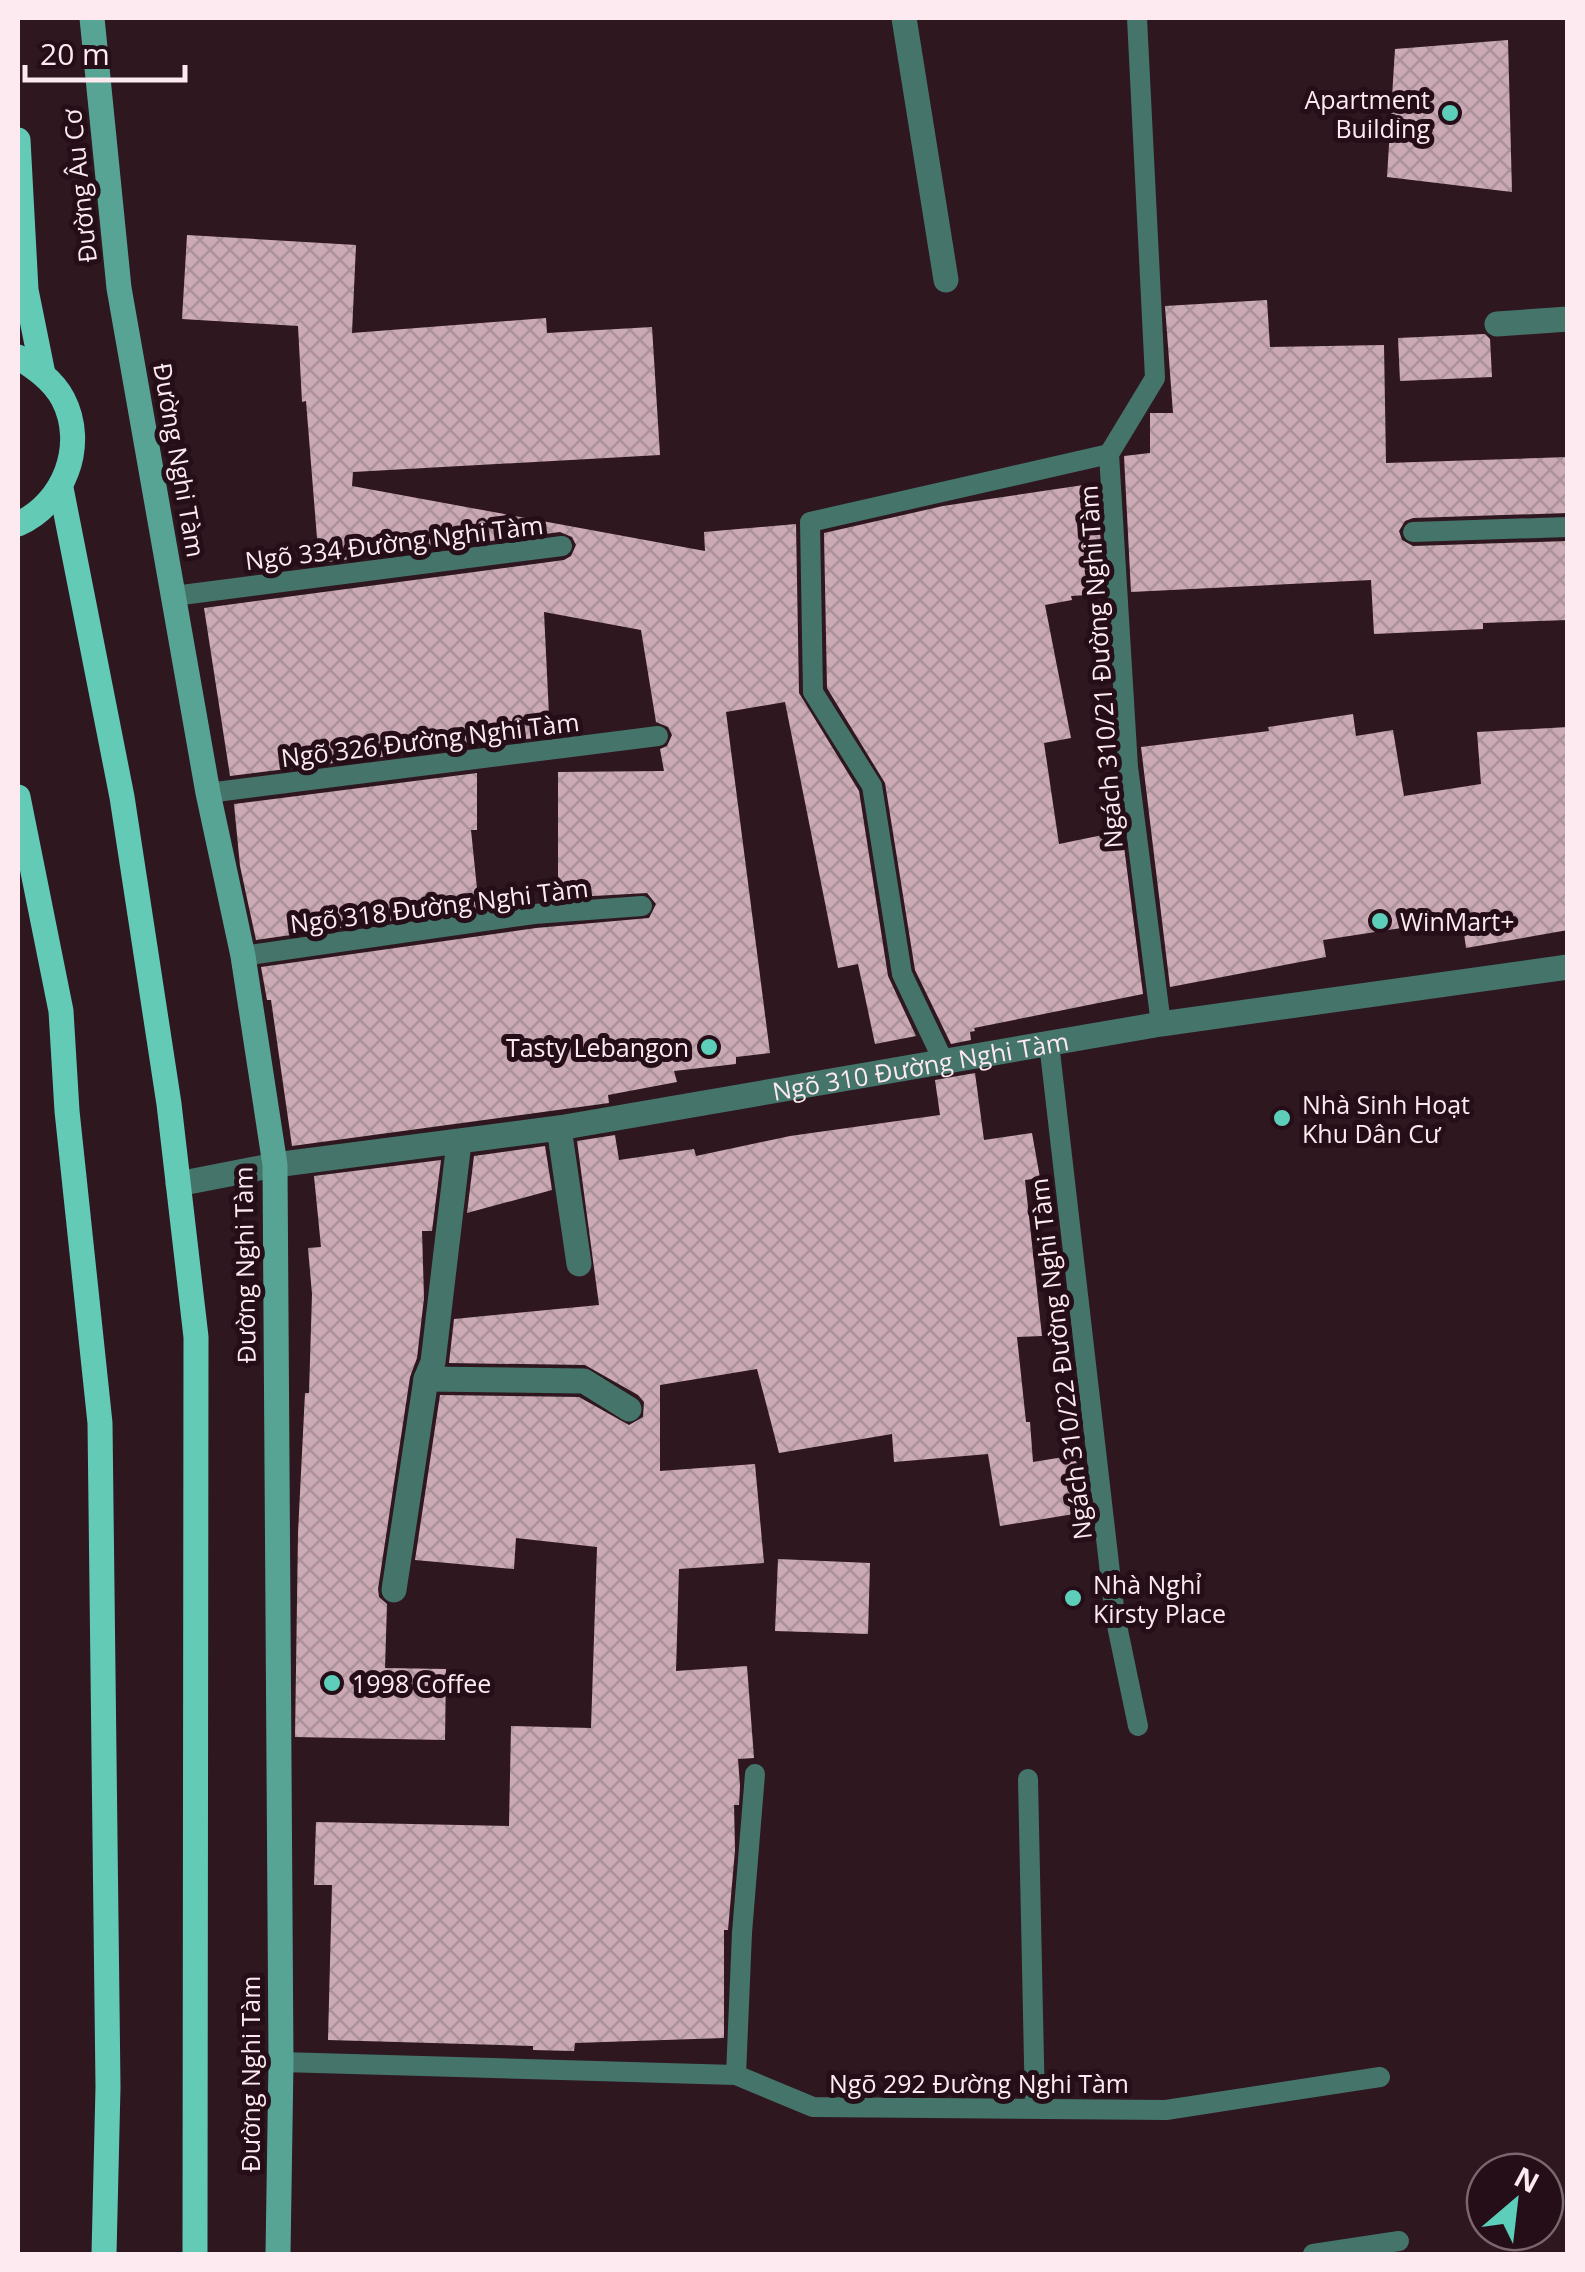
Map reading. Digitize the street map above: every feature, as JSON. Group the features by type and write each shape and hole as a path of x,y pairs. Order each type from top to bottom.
{"main road":[{"path":"18,140 26,290 44,374"},
{"path":"18,357 44,374 63,399 73,428 72,458 61,488 44,508 18,524"},
{"name":"Đường Nghi Tàm","path":"61,488 122,797 196,1337 196,2254"},
{"path":"18,797 61,1010 100,1422 108,2087 104,2254"}],"street":[{"name":"Đường Âu Cơ","path":"92,18 119,288"},
{"path":"904,18 946,280"},
{"name":"Đường Nghi Tàm","path":"119,288 208,793 243,956 274,1165 281,2062 278,2254"},
{"path":"1497,324 1568,320"},
{"name":"Ngõ 310 Đường Nghi Tàm","path":"178,1184 274,1165 558,1128 1161,1024 1568,967"},
{"path":"558,1128 579,1264"},
{"path":"394,1590 426,1379 433,1362 459,1142"},
{"path":"426,1379 584,1381 629,1410"}],"lane":[{"name":"Ngách 310/21 Đường Nghi Tàm","path":"1136,18 1155,378 1109,454 1128,767 1161,1024"},
{"path":"943,1060 902,974 872,786 813,692 810,522 1109,454"},
{"path":"1413,532 1568,526"},
{"name":"Ngõ 334 Đường Nghi Tàm","path":"174,596 562,546"},
{"name":"Ngõ 326 Đường Nghi Tàm","path":"208,793 658,736"},
{"name":"Ngõ 318 Đường Nghi Tàm","path":"243,956 534,914 642,906"},
{"name":"Ngách 310/22 Đường Nghi Tàm","path":"1049,1043 1115,1616 1138,1726"},
{"path":"736,2075 754,1774"},
{"path":"1028,1779 1036,2108"},
{"name":"Ngõ 292 Đường Nghi Tàm","path":"281,2062 736,2075 813,2107 1166,2110 1380,2077"},
{"path":"1314,2254 1399,2241"}],"building":[{"name":"Apartment Building","path":"1508,40 1512,192 1387,177 1395,49"},
{"path":"187,235 356,245 352,333 546,318 547,333 652,327 660,455 353,472 352,486 705,551 704,532 796,524 799,693 859,791 888,976 916,1036 875,1044 858,964 838,968 785,702 726,712 770,1053 736,1057 736,1064 674,1071 677,1082 608,1095 609,1103 292,1146 271,1000 267,1000 261,967 536,928 649,918 656,904 647,893 558,898 558,772 664,771 660,749 667,746 672,735 668,727 656,722 641,630 544,612 550,736 230,776 204,608 564,560 576,545 572,537 560,532 319,563 298,326 182,319"},
{"path":"1267,300 1270,347 1384,345 1386,463 1568,457 1568,513 1413,518 1405,521 1399,531 1402,540 1413,546 1568,541 1568,620 1483,623 1483,629 1374,634 1371,580 1131,592 1124,456 1150,453 1150,413 1173,413 1165,306"},
{"path":"1485,334 1490,339 1492,377 1400,381 1398,338"},
{"path":"1097,483 1104,594 1071,596 1072,600 1045,605 1071,738 1044,743 1059,844 1122,831 1143,994 974,1028 971,1040 951,1044 915,970 885,783 827,688 824,533 943,506"},
{"path":"1353,714 1356,736 1393,730 1404,796 1481,784 1477,732 1568,727 1568,930 1466,948 1462,919 1323,940 1326,957 1170,987 1141,747 1269,731 1268,727"},
{"path":"477,773 477,830 471,830 479,908 256,940 240,866 234,804"},
{"path":"975,1073 984,1140 1032,1133 1040,1178 1025,1180 1042,1336 1017,1337 1026,1422 1030,1422 1033,1462 1076,1455 1086,1512 1000,1526 988,1454 894,1462 892,1434 779,1453 757,1369 660,1385 660,1471 755,1464 764,1563 679,1569 676,1671 747,1666 754,1758 738,1759 739,1805 734,1805 735,1850 728,1930 724,1930 724,2038 575,2043 574,2051 533,2050 533,2046 328,2040 332,1885 314,1885 316,1822 509,1826 511,1726 591,1728 597,1547 516,1538 514,1569 415,1560 440,1395 579,1397 629,1425 643,1417 644,1402 585,1365 449,1363 454,1319 599,1305 577,1141 615,1135 619,1160 694,1149 696,1156 790,1136 940,1115 935,1080"},
{"path":"545,1146 552,1190 467,1213 474,1156"},
{"path":"441,1160 432,1231 422,1231 424,1298 417,1358 410,1377 378,1589 379,1597 387,1604 385,1668 446,1669 445,1740 295,1737 298,1533 312,1294 308,1248 321,1247 314,1176"},
{"path":"778,1559 870,1563 868,1634 775,1631"}],"place":[{"name":"Apartment Building","path":"1450,113"},
{"name":"WinMart+","path":"1380,921"},
{"name":"Tasty Lebangon","path":"709,1047"},
{"name":"Nhà Sinh Hoạt Khu Dân Cư","path":"1282,1118"},
{"name":"Nhà Nghỉ Kirsty Place","path":"1073,1598"},
{"name":"1998 Coffee","path":"332,1683"}]}
